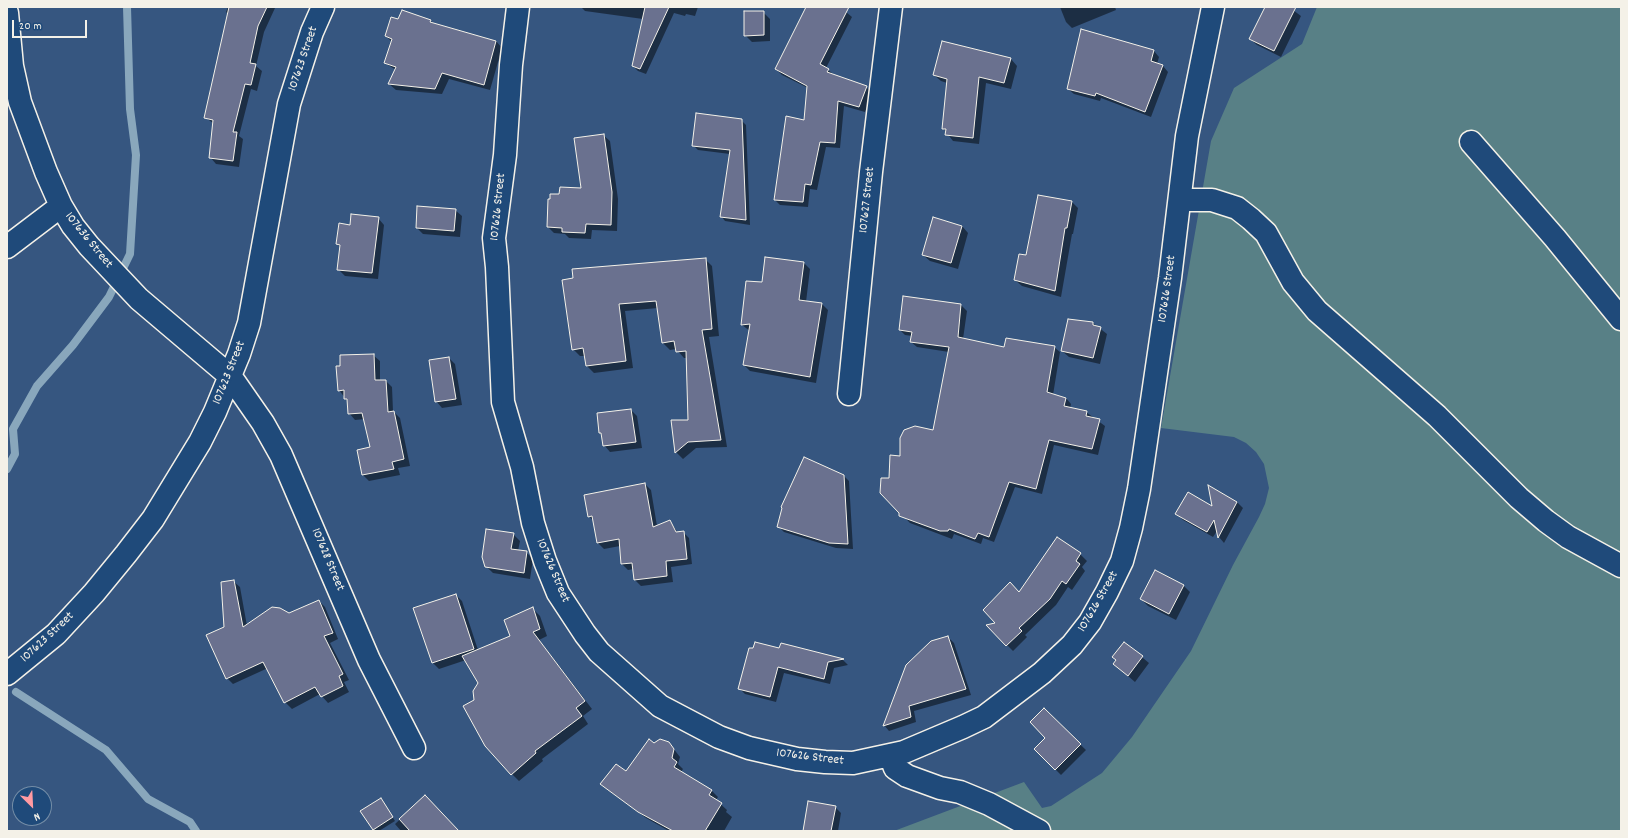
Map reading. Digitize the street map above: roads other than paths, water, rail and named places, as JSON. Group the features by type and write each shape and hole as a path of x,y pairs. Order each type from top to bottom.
{"street":[{"name":"107623 Street","path":"7,674 56,634 94,593 153,519 200,442 231,377 249,323 289,104 310,38 323,7"},
{"name":"107626 Street","path":"518,7 511,65 505,155 494,238 497,267 503,402 522,467 533,523 545,561 558,593 584,634 618,670 660,706 698,727 749,748 797,759 853,763 911,749 963,727 999,706 1042,673 1072,645 1090,622 1122,561 1132,528 1139,489 1180,200 1187,136 1213,7"},
{"name":"107627 Street","path":"849,394 870,172 891,7"},
{"name":"107636 Street","path":"7,13 12,66 20,102 46,172 61,206 73,226 103,261 139,299 231,377"},
{"path":"1471,142 1555,238 1621,319"},
{"path":"1180,200 1212,200 1237,208 1251,219 1266,234 1293,282 1322,316 1437,416 1519,498 1546,522 1568,537 1621,566"},
{"path":"7,247 61,206"},
{"name":"107628 Street","path":"231,377 263,423 281,455 369,660 414,748"},
{"path":"890,755 895,768 907,776 940,788 960,792 989,804 1039,831"}],"waterway":[{"path":"7,469 15,454 13,429 37,386 73,345 109,297 130,254 136,155 130,109 127,7"},
{"path":"16,692 106,750 148,799 190,822 196,831"}]}
